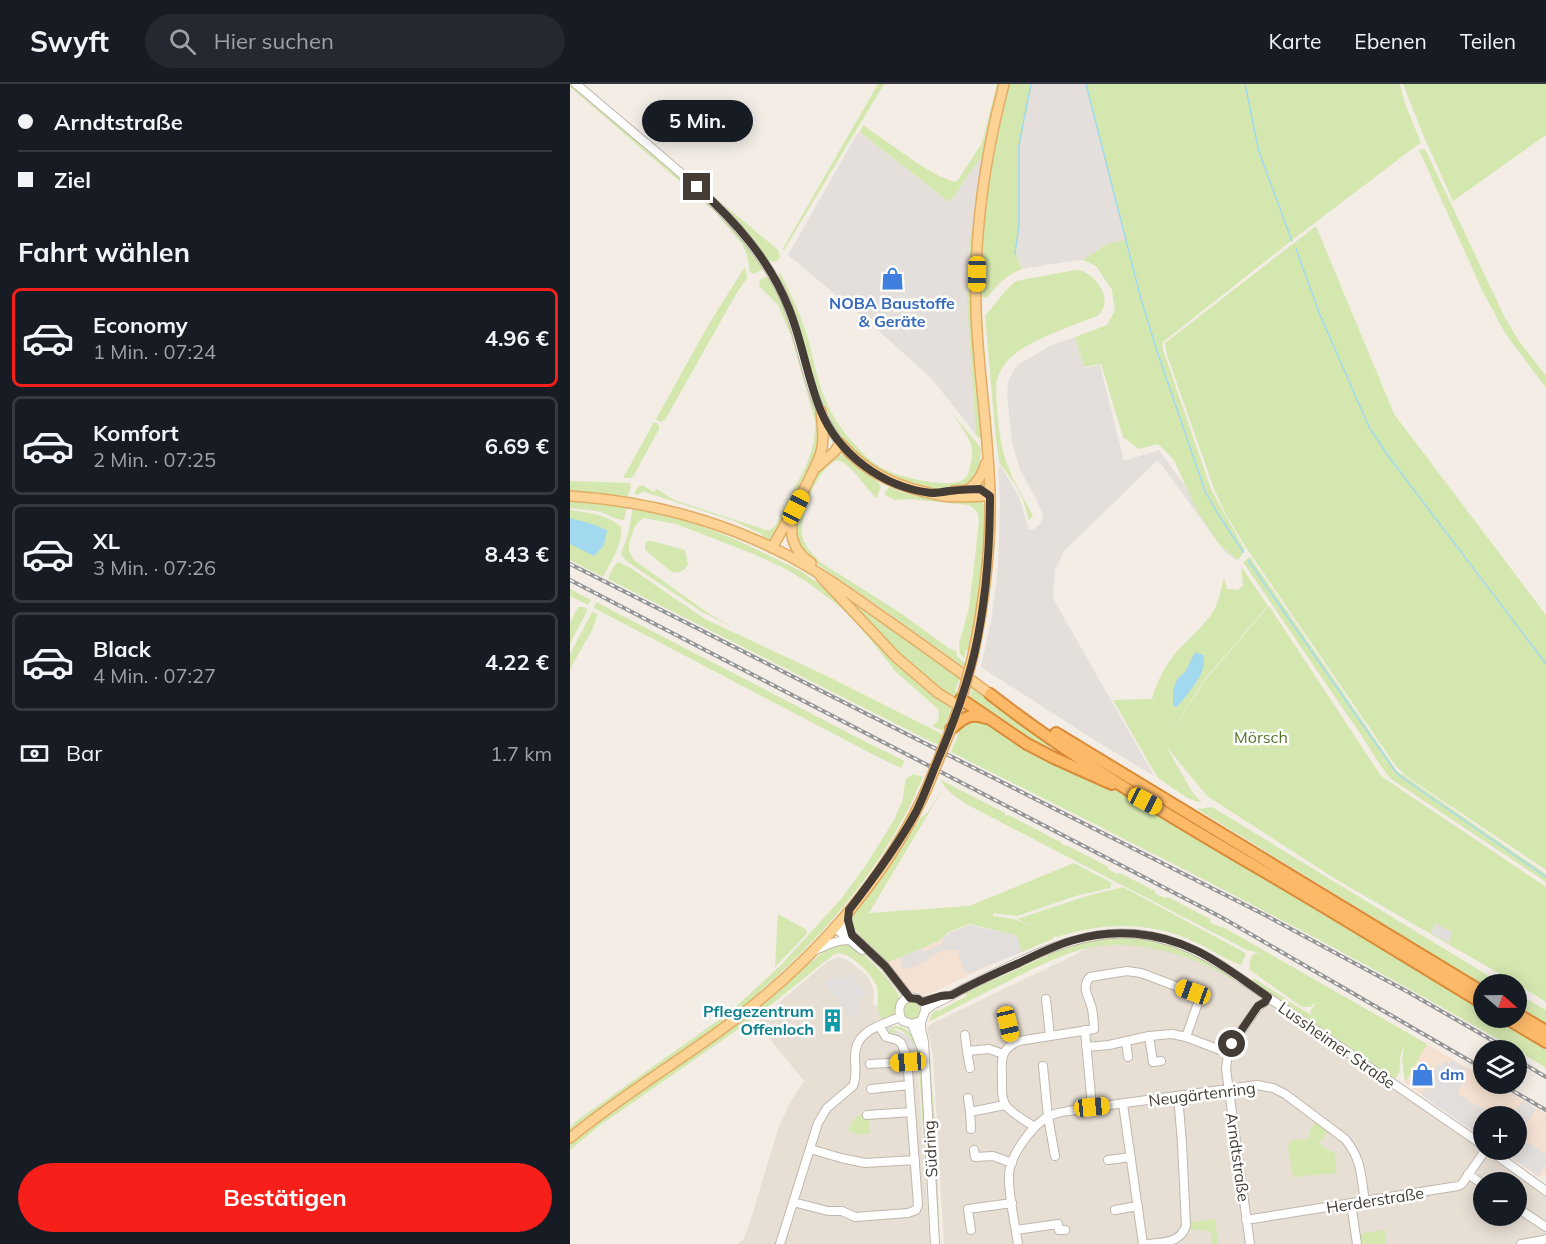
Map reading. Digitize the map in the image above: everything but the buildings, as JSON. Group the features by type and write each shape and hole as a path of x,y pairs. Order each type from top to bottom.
{"highway":[{"path":"990,694 1079,757 1157,807 1473,997"},
{"path":"990,694 1473,986"},
{"path":"961,700 1039,751 1157,807"},
{"path":"951,729 966,716 973,715 991,721"},
{"path":"1527,1020 1546,1031"},
{"path":"1522,1028 1546,1042"}],"main road":[{"path":"570,1138 733,1021 812,953 837,926 896,845 927,788 951,729 974,655 986,583 990,537 990,496 976,309 977,274 985,176 1004,84"},
{"path":"772,548 796,507 821,453 824,437 820,411"},
{"path":"821,453 829,446 840,443"},
{"path":"840,443 871,471 909,489 945,496 990,496"},
{"path":"813,473 840,443"},
{"path":"968,490 977,483 988,457"},
{"path":"934,493 980,489 990,496"},
{"path":"570,496 624,501 666,510 720,526 772,548 828,579 990,694"},
{"path":"796,507 791,528 793,543 801,555 828,579"},
{"path":"816,572 896,657 938,693 961,700"}],"street":[{"path":"576,84 716,204 753,245 789,308 820,411 840,443"},
{"path":"849,910 850,937 890,980 902,1002"},
{"path":"837,926 885,966 910,998"},
{"name":"Lussheimer Straße","path":"925,1011 952,995 1055,946 1088,936 1122,933 1159,937 1193,949 1224,967 1473,1139"},
{"path":"812,953 829,943 850,937"},
{"path":"1035,1127 1005,1105 1002,1094 1003,1054 1012,1044 1019,1041 1094,1029 1092,1006 1087,993 1086,981 1093,976 1126,971 1141,973 1193,992 1199,996 1198,1003 1185,1037"},
{"name":"Lussheimer Straße","path":"922,1002 952,995"},
{"path":"1086,1047 1172,1034 1228,1053 1258,1006 1259,997 1265,995"},
{"path":"921,1021 907,1024 900,1017 899,1006 910,998 918,999 922,1002 925,1011"},
{"path":"1046,999 1050,1036"},
{"name":"Südring","path":"925,1011 921,1021 935,1244"},
{"path":"1006,1014 1012,1044"},
{"path":"780,1244 818,1123 827,1108 853,1086 856,1075 854,1049 856,1043 865,1033 900,1017"},
{"name":"Südring","path":"912,1024 924,1054"},
{"path":"793,1202 828,1211 842,1211 855,1217 908,1213 916,1210 918,1205 906,1052 901,1043 886,1036 879,1026"},
{"path":"1085,1030 1092,1107"},
{"path":"965,1035 970,1068"},
{"path":"1149,1036 1153,1062 1161,1061"},
{"path":"1126,1041 1128,1057"},
{"path":"967,1051 989,1049 1003,1054"},
{"name":"Arndtstraße","path":"1228,1053 1226,1069 1250,1244"},
{"path":"870,1064 908,1062"},
{"path":"1042,1066 1055,1156"},
{"path":"872,1089 909,1085"},
{"name":"Neugärtenring","path":"1018,1244 1009,1173 1017,1152 1035,1127 1048,1117 1056,1113 1092,1107 1257,1085 1273,1088 1291,1098 1345,1139 1353,1148 1359,1161 1365,1202"},
{"path":"1149,1244 1178,1241 1186,1226 1178,1096"},
{"path":"968,1098 971,1128"},
{"path":"1123,1104 1143,1244"},
{"path":"970,1112 1005,1105"},
{"path":"867,1114 911,1112"},
{"path":"810,1149 865,1163 915,1160"},
{"path":"974,1150 975,1157 993,1156 1012,1163"},
{"path":"1108,1160 1131,1157"},
{"name":"Herderstraße","path":"1246,1220 1458,1186 1462,1184 1478,1160"},
{"name":"Lussheimer Straße","path":"1503,1160 1546,1191"},
{"path":"1468,1174 1473,1177"},
{"path":"971,1230 968,1209 1012,1203"},
{"path":"1351,1203 1357,1244"},
{"path":"1114,1210 1138,1206"},
{"path":"1527,1214 1546,1227"},
{"path":"1016,1230 1058,1224 1059,1230 1065,1230"},
{"path":"1521,1244 1546,1239"}],"shaded area":[{"path":"1032,84 1085,84 1126,241 1089,261 1078,260 1022,269 1016,254 1020,225 1020,144"},
{"name":"NOBA Baustoffe & Geräte","path":"860,132 949,202 977,161 985,155 973,392 976,435 932,379 878,330 878,323 871,319 866,320 788,255"},
{"path":"1075,337 1084,368 1100,365 1124,461 1159,450 1240,562 1225,552 1158,460 1064,551 1055,570 1053,598 1154,776 981,667 997,577 1000,501 998,471 1000,464 1019,497 1029,530 1041,523 1043,514 1020,470 1012,443 1008,383 1017,365 1052,345"},
{"path":"1435,923 1452,932 1449,943 1431,933"},
{"path":"969,925 1015,936 1021,951 924,996 917,992 907,992 886,963 939,941 950,933"},
{"path":"969,925 1016,935 1022,952 966,974 957,950 952,951 951,948 904,970 899,958 921,949 923,952 943,943 942,939 950,933"},
{"path":"1104,938 1160,941 1225,971 1473,1143 1473,1160 1498,1160 1517,1172 1473,1172 1473,1226 1527,1226 1527,1178 1545,1190 1546,1244 944,1244 933,1056 927,1027 1073,956"},
{"path":"838,957 849,961 866,975 874,991 873,1005 877,1005 879,1013 889,1019 893,1029 907,1035 913,1041 917,1057 930,1244 738,1244 743,1240 749,1225 779,1126 804,1081 756,1022 827,962"},
{"path":"850,972 867,994 856,1002 863,1012 853,1019 824,984 834,975 839,981"},
{"path":"896,1031 907,1035 912,1041 916,1055 912,1056 907,1041 895,1035"},
{"path":"1427,1044 1473,1071 1473,1094 1512,1094 1546,1114 1546,1174 1538,1177 1514,1160 1527,1160 1527,1106 1473,1106 1473,1131 1405,1083"},
{"path":"1452,1060 1465,1068 1463,1072 1467,1075 1457,1094 1478,1106 1473,1106 1473,1131 1422,1093 1438,1064 1441,1066 1445,1061 1449,1064"},
{"path":"1523,1100 1536,1109 1527,1122 1527,1106 1519,1106"},
{"path":"1528,1142 1546,1154 1546,1164 1538,1176 1515,1160 1527,1160"}],"green space":[{"path":"570,84 708,202 745,240 764,267 762,270 754,274 750,272 742,244 715,212 570,87"},
{"path":"878,84 884,84 782,250"},
{"path":"997,84 1000,84 985,155 949,202 860,132 863,125 920,165 954,182 958,180 982,143"},
{"path":"1008,84 1032,84 1020,144 1020,225 1016,254 1022,269 1002,281 987,298 982,297 986,209 995,144"},
{"path":"1085,84 1400,84 1404,101 1421,143 1163,342 1162,347 1211,489 1245,550 1238,560 1219,544 1197,511 1174,460 1158,444 1139,449 1123,437 1101,364 1084,367 1075,337 1107,325 1115,311 1112,290 1096,266 1083,260 1107,244 1126,240"},
{"path":"1403,84 1546,84 1546,135 1453,201"},
{"path":"655,147 778,250 780,257 777,261 768,261 749,234 724,206"},
{"path":"1424,149 1505,318 1519,341 1546,376 1546,388 1505,333 1482,290 1419,150"},
{"path":"978,201 982,440 976,435 967,300 970,238"},
{"path":"1316,226 1394,414 1546,615 1546,870 1406,776 1395,765 1245,546 1226,515 1214,489 1167,355 1165,343"},
{"path":"745,267 747,278 665,420 660,422 656,419 710,322"},
{"path":"1076,270 1093,277 1101,288 1105,300 1099,315 1027,346 1006,362 997,380 999,431 1003,452 1014,480 1033,516 1029,520 1016,486 999,462 985,316 1016,281"},
{"path":"780,272 795,303 809,341 827,404 840,426 856,446 873,462 891,472 912,479 936,483 957,482 968,474 972,449 968,437 952,413 981,448 978,473 972,482 953,488 914,485 872,466 849,446 831,421 818,394 802,337 779,281"},
{"path":"765,277 771,279 782,301 798,345 821,436 819,450 806,481 780,533 771,540 762,538 762,534 734,521 645,492 635,494 636,489 642,485 654,492 657,489 674,500 766,530 775,526 808,461 812,450 815,421 791,336 778,305 760,287 759,282"},
{"path":"654,422 659,425 659,429 634,475 631,478 623,478"},
{"path":"838,454 844,455 860,470 877,481 881,486 877,498 848,466 837,460 833,462 819,478 808,502 802,527 806,545 820,562 956,651 957,656 966,664 965,668 808,558 798,546 795,517 820,469"},
{"path":"570,481 630,483 631,487 628,496 570,491"},
{"path":"889,487 921,497 980,501 985,505 979,596 969,650 966,650 964,659 960,654 959,644 969,608 979,522 977,514 968,505 911,499 895,500 885,495"},
{"path":"570,500 627,506 624,520 601,512 570,508"},
{"path":"633,507 684,519 737,540 801,571 826,589 950,706 951,710 943,731 932,726 938,719 938,709 896,672 852,618 807,582 786,569 676,524 644,518 638,522 629,544 629,551 634,560 708,613 732,627 702,612 629,563 621,554 628,534"},
{"path":"570,510 610,519 621,527 618,546 603,577 570,560"},
{"path":"647,541 685,550 688,565 681,572 672,572 645,550"},
{"path":"1250,557 1397,771 1546,874 1546,882 1391,779 1243,562"},
{"path":"618,562 629,567 705,619 827,676 942,734 938,745 608,579"},
{"name":"Mörsch","path":"1241,566 1268,606 1204,680 1166,740 1205,680 1269,606 1381,776 1546,887 1546,1002 1527,990 1527,974 1500,974 1337,880 1207,796 1166,746 1192,792 1202,803 1187,798 1157,777 1113,700 1152,699 1159,679 1170,660 1214,610 1224,578 1227,589 1238,590 1243,585"},
{"path":"570,589 591,600 588,605 570,596"},
{"path":"842,593 1036,731 1107,777 1052,754 969,698 972,690 959,680 955,691 958,692 956,699 953,698 912,669"},
{"path":"596,602 905,761 901,768 876,756 594,608"},
{"path":"578,607 588,609 570,644 570,623"},
{"path":"592,612 598,614 592,630 570,669 570,654"},
{"path":"980,717 1118,790 1473,1004 1473,1025 1177,866 951,752 963,721"},
{"path":"913,774 923,777 884,851 834,918 805,949 743,1006 710,1032 570,1132 570,1127 579,1119 730,1012 780,966 841,899 866,865 894,820 903,799 905,782"},
{"path":"941,780 1005,813 1006,816 1009,815 1107,866 1117,874 1120,873 1155,891 1156,894 1168,897 1210,919 1211,923 1223,927 1427,1044 1405,1083 1402,1060 1404,1046 1400,1057 1399,1073 1394,1079 1252,982 1254,978 1314,1016 1310,1012 1316,1002 1310,1007 1302,1007 1250,970 1249,963 1252,957 1255,953 1261,954 1245,949 966,804 948,791"},
{"path":"943,789 869,913 969,906 1074,863 1112,883 1110,888 1076,896 1017,916 994,913 993,916 1014,919 1034,927 1017,919 1123,887 1242,951 1246,954 1241,965 1178,935 1144,927 1092,928 1055,936 1022,952 1016,935 969,924 949,932 939,941 886,963 853,928 853,915 886,872 920,818 928,812"},
{"path":"1212,807 1486,974 1473,974 1473,979 1197,809"},
{"path":"778,914 807,932 775,967"},
{"path":"1132,937 1160,941 1191,952 1235,978 1232,980 1199,962 1160,950 1140,946 1101,946 1083,949 1046,963 929,1022 931,1015 937,1009 938,1011 967,996 965,993 1052,953 1080,943 1104,938"},
{"path":"847,943 875,966 898,994 897,1009 893,1017 883,1020 880,1016 877,987 863,968 847,956 833,955 757,1016 599,1126 570,1150 570,1142 760,1005 829,947"},
{"path":"1527,999 1546,1010 1546,1024 1527,1012"},
{"path":"912,1002 918,1005 921,1011 918,1017 912,1020 906,1017 903,1011 906,1005"},
{"path":"895,1026 907,1030 919,1047 934,1244 931,1244 918,1057 908,1035 894,1028 894,1035 888,1034"},
{"path":"1478,1028 1512,1028 1546,1049 1546,1068 1527,1057 1527,1040 1498,1040"},
{"path":"925,1032 929,1048 935,1122 940,1244 938,1244"},
{"path":"861,1115 868,1115 870,1134 857,1135 848,1131 854,1119"},
{"path":"1316,1121 1328,1130 1319,1144 1335,1154 1336,1173 1293,1177 1288,1145 1291,1140 1310,1139 1310,1130"},
{"path":"1215,1219 1218,1244 1212,1244 1211,1233 1207,1230 1189,1230 1189,1222"},
{"path":"1385,1230 1386,1244 1359,1244 1358,1234"}],"water":[{"path":"570,518 607,530 604,545 594,556 570,544"},
{"path":"1195,652 1203,655 1203,668 1177,707 1173,706 1173,690 1177,679 1185,672"}],"waterway":[{"path":"1015,254 1019,226 1019,145 1031,84"},
{"path":"1086,84 1141,299 1157,351 1205,491 1243,552"},
{"path":"1245,84 1259,152 1292,241"},
{"path":"1296,249 1320,315 1369,427 1389,457 1546,664"},
{"path":"1248,560 1395,771 1546,877"}],"railway":[{"path":"570,564 1265,915 1492,1040"},
{"path":"570,580 1221,917 1473,1063"},
{"path":"1527,1066 1546,1077"},
{"path":"1518,1094 1546,1110"}],"place":[{"name":"NOBA Baustoffe & Geräte","path":"892,278"},
{"name":"Pflegezentrum Offenloch","path":"832,1020"},
{"name":"dm","path":"1422,1074"}],"route":[{"path":"697,187 727,214 753,245 769,270 789,308 820,411 833,434 852,456 871,471 909,489 934,493 980,489 990,496 990,537 986,583 974,655 962,696 918,808 874,878 849,910 848,920 852,935 885,966 910,998 922,1002 952,995 1055,946 1088,936 1140,934 1174,941 1209,957 1268,997 1258,1006 1232,1044"}]}
